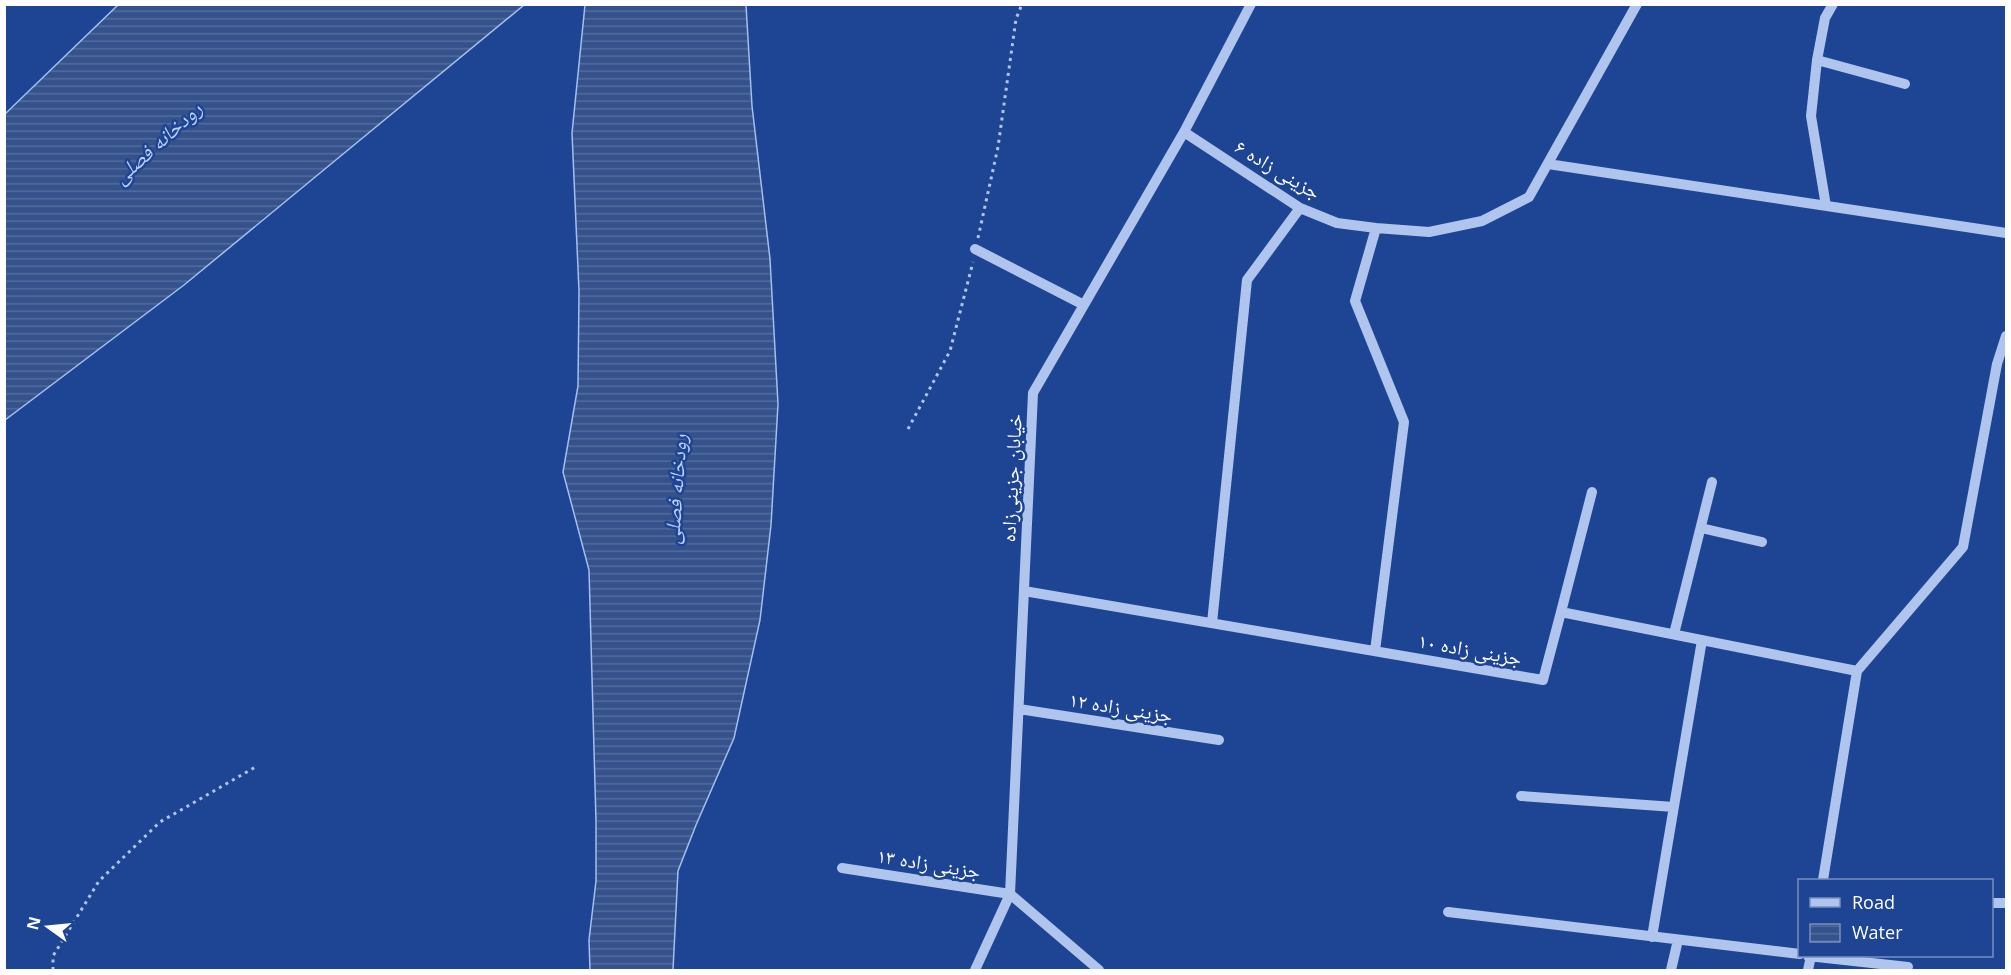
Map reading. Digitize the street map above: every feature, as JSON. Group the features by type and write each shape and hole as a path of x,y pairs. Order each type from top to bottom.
{"street":[{"name":"خیابان جزینی‌زاده","path":"1010,894 1033,393 1184,132 1251,4"},
{"name":"جزینی زاده ۶","path":"1184,132 1300,208 1337,222 1429,232 1482,221 1530,197 1637,4"},
{"path":"1826,206 1811,116 1817,60 1825,18 1833,4"},
{"path":"1817,60 1905,84"},
{"path":"1548,164 2007,233"},
{"path":"1212,624 1247,280 1300,208"},
{"path":"1375,651 1404,422 1355,301 1376,228"},
{"path":"975,249 1084,305"},
{"path":"1823,879 1857,671 1963,547 2007,336"},
{"path":"1674,634 1712,482"},
{"path":"1592,492 1561,612 1857,671"},
{"path":"1701,528 1762,542"},
{"name":"جزینی زاده ۱۰","path":"1024,591 1543,680 1561,612"},
{"path":"1652,937 1701,640"},
{"name":"جزینی زاده ۱۲","path":"1019,709 1219,740"},
{"path":"1521,796 1674,807"},
{"name":"جزینی زاده ۱۳","path":"842,868 1010,894"},
{"path":"975,970 1010,894 1099,970"},
{"path":"1448,912 1798,954"},
{"path":"1671,970 1678,940"},
{"path":"1818,957 1908,969"}],"path":[{"path":"908,429 950,351 998,147 1016,19 1022,4"},
{"path":"53,970 53,956 99,881 160,822 257,766"}],"water":[{"name":"رودخانه فصلی","path":"118,5 524,5 184,285 5,420 5,114"},
{"name":"رودخانه فصلی","path":"585,5 746,5 752,106 770,259 778,404 771,525 760,620 734,738 678,871 673,970 590,970 589,940 596,881 596,821 589,570 563,472 578,386 579,291 572,133"}]}
